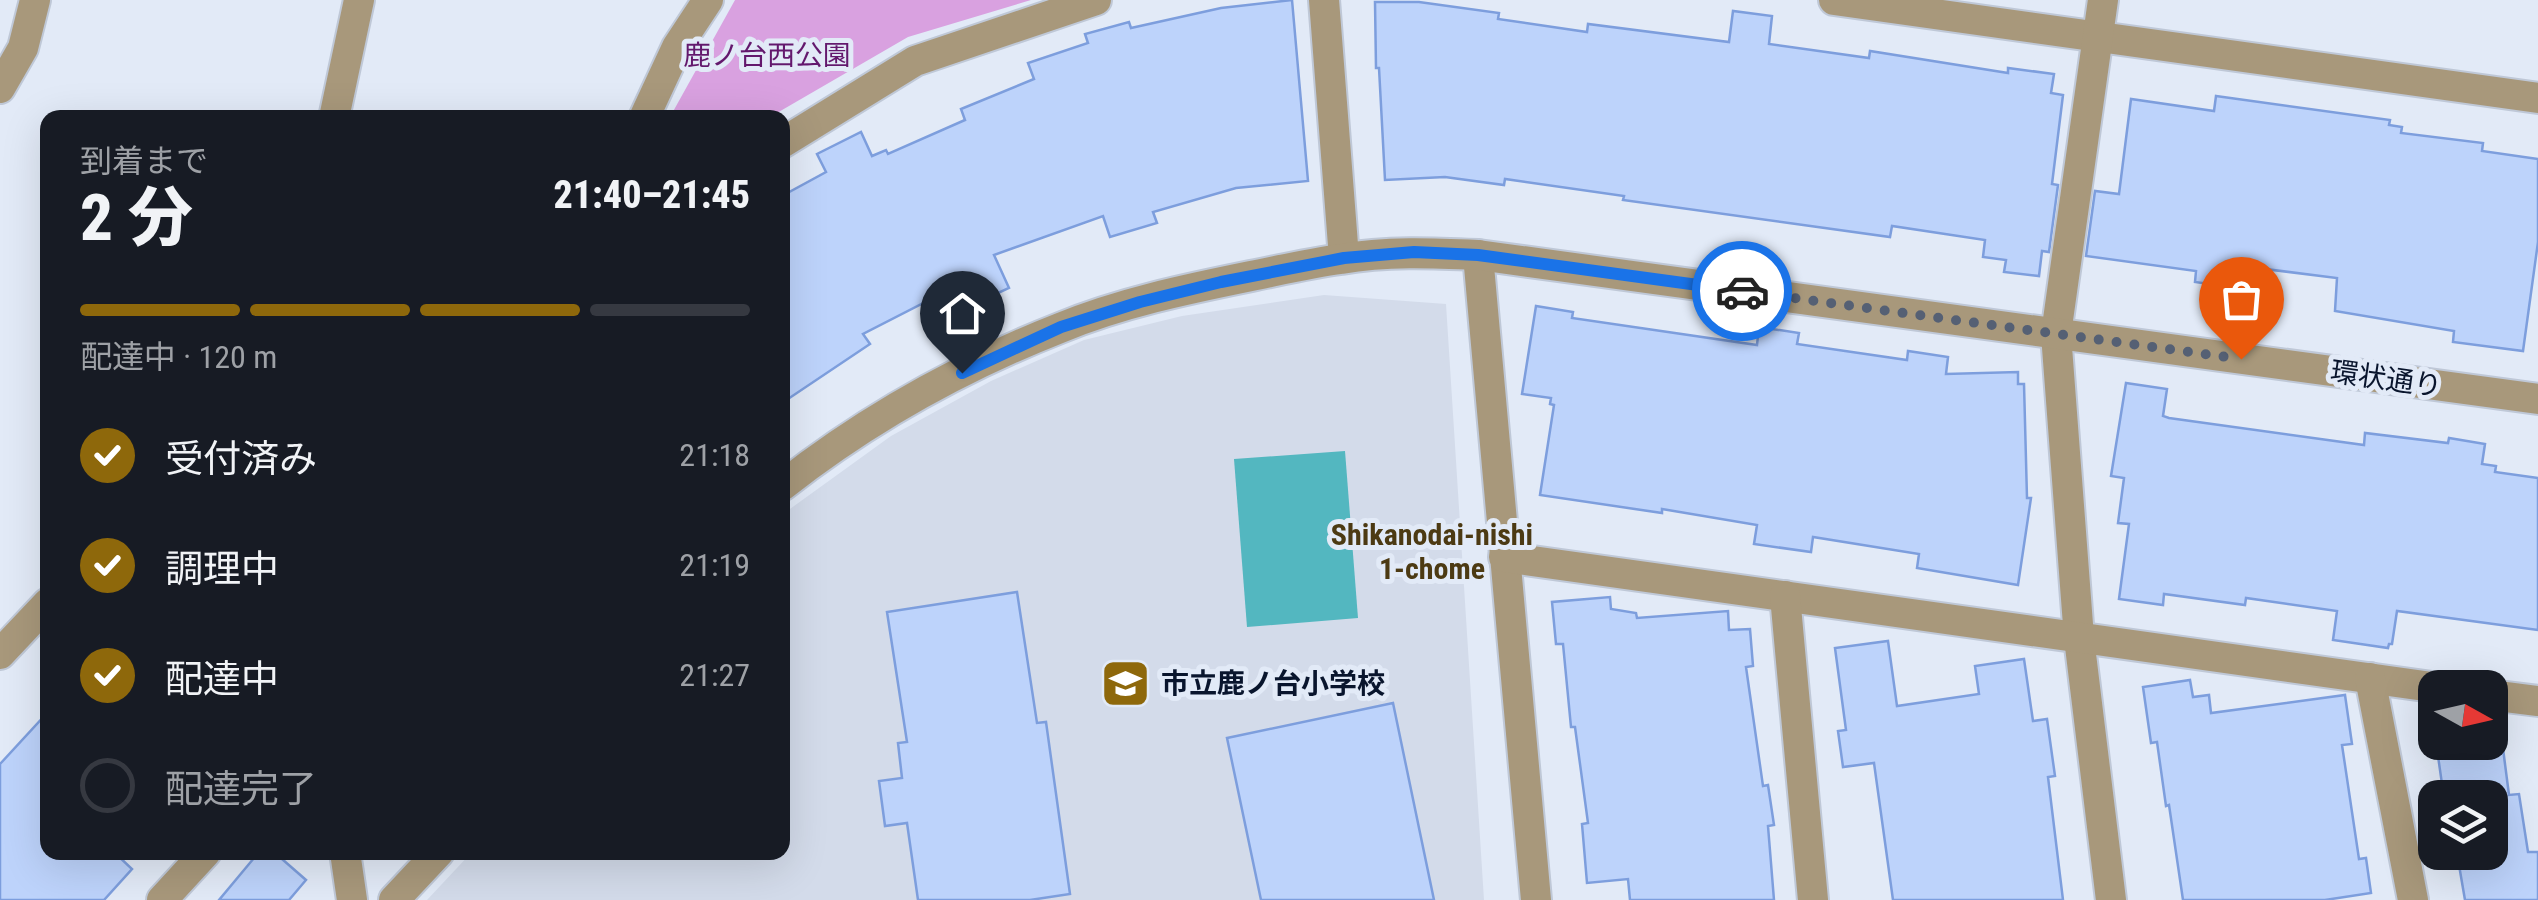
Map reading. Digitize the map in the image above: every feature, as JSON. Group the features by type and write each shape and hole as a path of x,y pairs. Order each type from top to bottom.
{"street":[{"path":"0,88 23,48 36,0"},
{"path":"336,110 359,0"},
{"path":"648,110 677,47 708,0"},
{"path":"790,138 914,61 1096,0"},
{"path":"1324,0 1344,258"},
{"path":"1834,0 2538,98"},
{"path":"2103,0 2056,334 2079,638 2112,900"},
{"name":"環状通り","path":"790,480 931,387 1061,327 1221,282 1344,258 1414,252 1478,255 2538,399"},
{"path":"1478,255 1536,900"},
{"path":"1504,558 2418,685"},
{"path":"1785,596 1813,900"},
{"path":"0,654 40,612"},
{"path":"2370,678 2413,900"},
{"path":"2508,697 2538,701"},
{"path":"162,900 199,860"},
{"path":"346,860 352,900"},
{"path":"394,900 432,860"}],"shaded area":[{"name":"市立鹿ノ台小学校","path":"1324,295 1446,304 1484,900 427,900 464,860 790,860 790,509 891,436 991,381 1084,340 1182,316"}],"green space":[{"name":"鹿ノ台西公園","path":"735,0 1031,0 908,37 782,110 674,110"}],"water":[{"path":"1345,451 1358,618 1247,627 1234,459"}],"building":[{"path":"1292,0 1308,181 1236,188 1153,212 1157,223 1110,237 1103,216 994,255 1009,288 955,313 945,292 863,334 870,344 790,398 790,192 826,172 817,154 861,132 872,156 886,150 888,154 965,120 961,109 1034,79 1028,63 1088,43 1085,34 1129,22 1131,28 1221,8"},
{"path":"1375,2 1419,2 1499,13 1498,19 1587,32 1588,24 1729,42 1733,11 1772,16 1769,44 1869,58 1870,51 2008,73 2008,68 2054,74 2051,93 2063,95 2052,184 2058,185 2049,252 2042,251 2039,276 2004,272 2006,260 1983,257 1985,240 1892,226 1890,237 1623,200 1624,196 1505,179 1504,185 1445,177 1385,180"},
{"path":"2216,96 2390,120 2389,125 2402,127 2401,133 2483,143 2482,151 2538,159 2538,242 2523,351 2453,342 2454,331 2335,311 2337,278 2241,266 2238,288 2195,282 2196,271 2086,256 2095,191 2119,194 2131,99 2214,111"},
{"path":"1536,306 1573,312 1572,318 1757,345 1759,327 1799,333 1797,344 1907,360 1908,351 1948,357 1946,374 2018,372 2018,384 2024,384 2027,498 2031,498 2018,585 1917,568 1919,554 1813,537 1811,552 1754,544 1757,525 1540,495 1554,405 1550,404 1551,398 1522,394"},
{"path":"2126,383 2167,389 2163,416 2169,418 2364,445 2365,433 2485,444 2482,464 2496,466 2495,472 2538,478 2538,630 2397,611 2388,648 2333,640 2337,611 2246,598 2245,605 2164,594 2163,605 2119,599 2129,524 2118,523 2124,478 2111,476"},
{"path":"1017,592 1037,723 1046,722 1070,894 1030,900 918,900 907,823 885,826 879,781 902,778 898,743 907,742 887,612"},
{"path":"1610,597 1611,609 1636,613 1637,618 1728,611 1729,630 1750,629 1753,666 1746,667 1763,786 1768,785 1774,825 1768,826 1774,900 1630,900 1628,879 1587,883 1582,824 1588,823 1575,727 1571,727 1563,644 1556,644 1552,602"},
{"path":"1888,641 1897,706 1979,694 1975,666 2024,659 2033,721 2047,719 2055,776 2048,777 2063,900 1893,900 1874,763 1843,767 1838,731 1846,730 1835,648"},
{"path":"2190,680 2193,697 2209,695 2211,713 2345,695 2352,744 2342,745 2359,859 2366,858 2371,893 2325,900 2183,900 2169,805 2166,806 2157,742 2151,743 2143,687"},
{"path":"1393,703 1434,900 1261,900 1227,738"},
{"path":"40,721 40,860 122,860 132,869 104,900 0,900 0,764"},
{"path":"2439,760 2504,760 2507,780 2441,780"},
{"path":"2508,787 2509,795 2519,794 2528,852 2538,852 2538,900 2465,900 2460,870 2508,870"},
{"path":"252,860 283,860 306,880 289,900 219,900"}],"way so far":[{"path":"1742,291 2241,359"}],"place":[{"name":"市立鹿ノ台小学校","path":"1126,683"}],"district":[{"name":"Shikanodai-nishi 1-chome","path":"1432,551"}],"route":[{"path":"962,373 1061,327 1140,302 1344,258 1414,252 1478,255 1742,291"}]}
